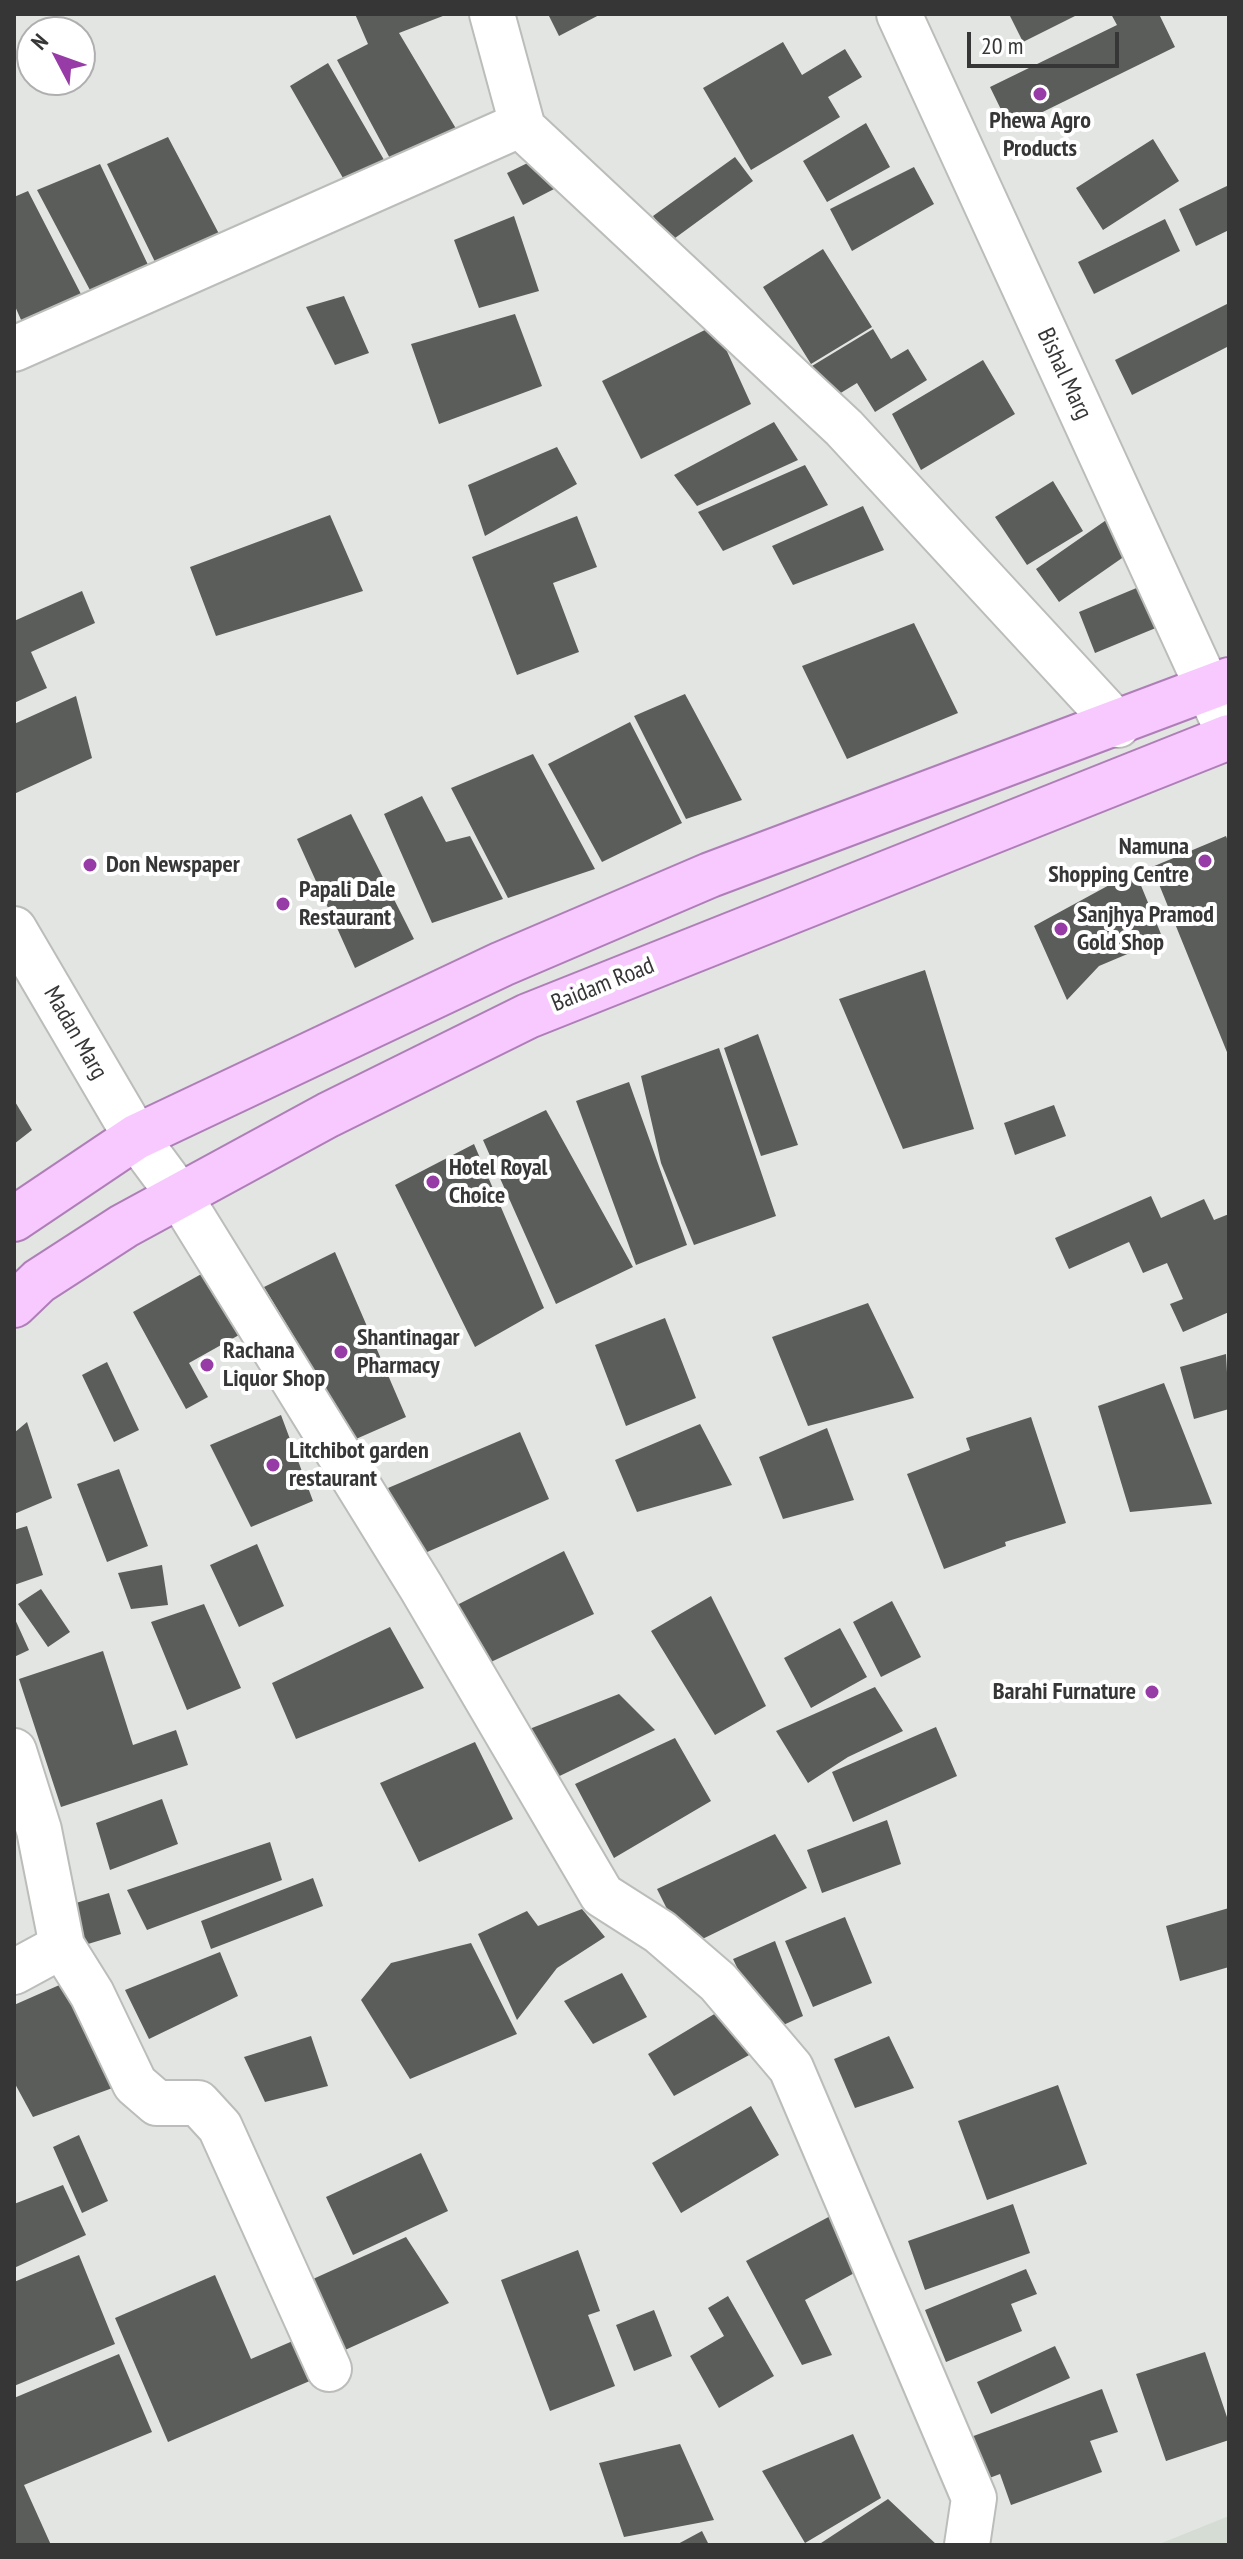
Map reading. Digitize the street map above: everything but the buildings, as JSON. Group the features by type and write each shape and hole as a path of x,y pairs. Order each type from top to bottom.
{"main road":[{"path":"14,1219 136,1137 502,964 710,875 1118,725 1219,684"},
{"name":"Baidam Road","path":"14,1305 39,1281 179,1195 328,1115 528,1016 1229,736"}],"street":[{"path":"492,14 523,128 844,428 1118,725"},
{"name":"Bishal Marg","path":"899,14 1219,684 1229,736"},
{"path":"14,349 513,128 523,128"},
{"name":"Madan Marg","path":"14,929 136,1137 179,1195 421,1587 602,1895 660,1932 718,1982 791,2068 974,2498 967,2545"},
{"path":"14,1751 39,1830 62,1946 92,1994 135,2084 157,2103 198,2103 220,2127 329,2369"},
{"path":"14,1972 62,1946"}],"shaded area":[{"path":"1229,2516 1229,2545 1157,2545"}],"place":[{"name":"Phewa Agro Products","path":"1040,94"},
{"name":"Namuna Shopping Centre","path":"1205,861"},
{"name":"Don Newspaper","path":"90,865"},
{"name":"Papali Dale Restaurant","path":"283,904"},
{"name":"Sanjhya Pramod Gold Shop","path":"1061,929"},
{"name":"Hotel Royal Choice","path":"433,1182"},
{"name":"Shantinagar Pharmacy","path":"341,1352"},
{"name":"Rachana Liquor Shop","path":"207,1365"},
{"name":"Litchibot garden restaurant","path":"273,1465"},
{"name":"Barahi Furnature","path":"1152,1692"}]}
